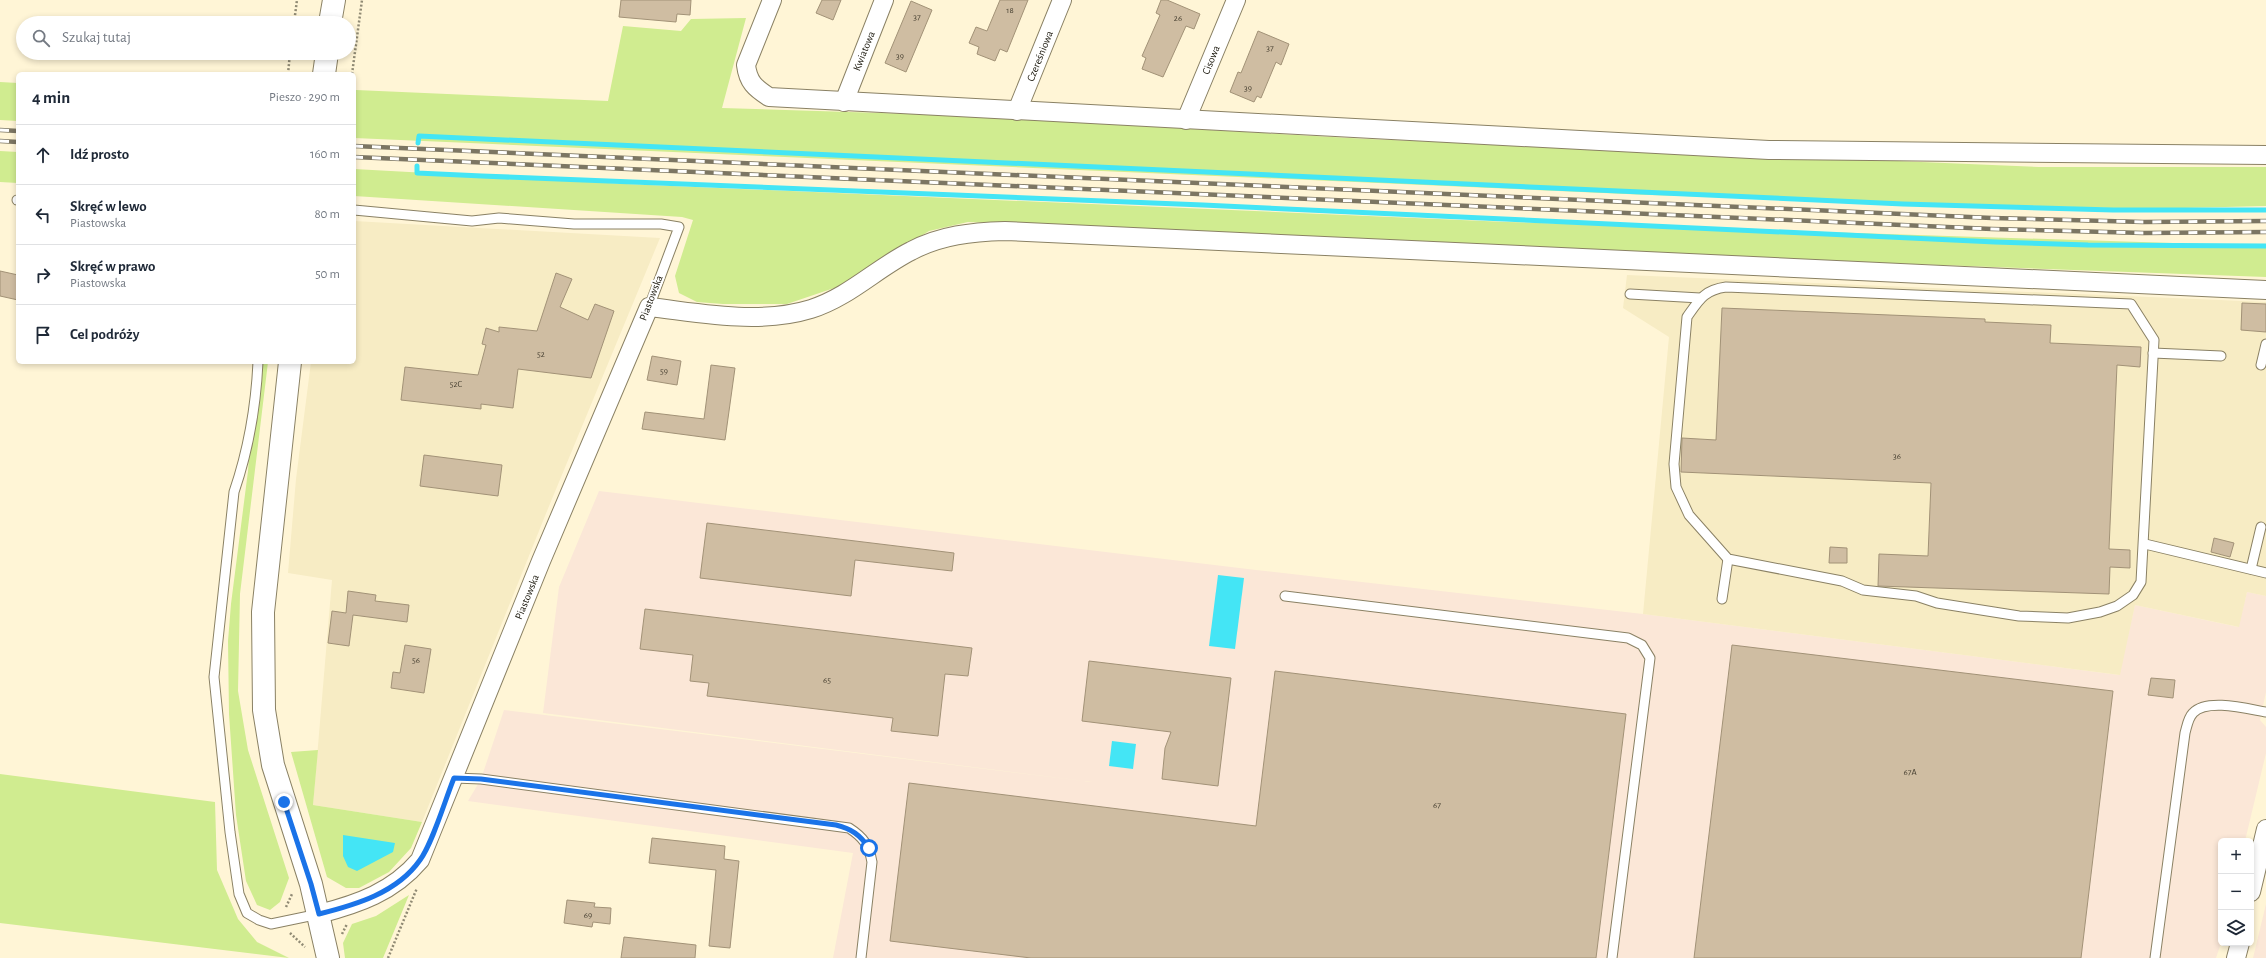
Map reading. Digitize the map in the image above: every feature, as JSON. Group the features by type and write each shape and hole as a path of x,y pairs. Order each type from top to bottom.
{"street":[{"path":"331,16 334,0"},
{"path":"772,0 746,65 747,77 754,86 769,97 1769,150 2266,155"},
{"name":"Kwiatowa","path":"844,102 884,0"},
{"name":"Czereśniowa","path":"1017,111 1062,0"},
{"name":"Cisowa","path":"1186,120 1236,0"},
{"path":"324,72 325,60"},
{"path":"649,307 757,317 785,315 812,308 839,297 911,251 934,241 957,235 1005,231 2266,290"},
{"name":"Piastowska","path":"319,914 365,901 408,874 425,851 541,561 649,307"},
{"path":"290,364 263,612 264,710 273,765 319,914 328,958"},
{"path":"2254,879 2266,829"},
{"path":"2236,958 2239,946"}],"lane":[{"name":"Piastowska","path":"356,210 472,221 499,218 574,224 661,224 679,226 649,307"},
{"path":"1726,287 2131,304 2154,340 2142,582 2133,595 2117,606 2100,612 2068,618 2019,616 1937,603 1916,596 1863,590 1842,581 1728,559 1690,515 1676,487 1674,464 1687,317 1700,298 1713,289 1726,287"},
{"path":"1630,294 1700,298"},
{"path":"2261,365 2266,344"},
{"path":"2153,353 2221,356"},
{"path":"258,364 257,384 242,469 234,492 214,677 230,832 239,894 247,912 259,920 271,924 319,914"},
{"path":"2251,569 2261,527"},
{"path":"2145,544 2266,573"},
{"path":"1722,599 1728,559"},
{"path":"1284,596 1628,638 1642,646 1650,658 1612,958"},
{"path":"2155,958 2185,733 2190,716 2194,712 2207,706 2266,712"},
{"path":"454,778 481,779 849,828 861,836 869,848 872,862 861,958"}],"path":[{"path":"295,16 297,0"},
{"path":"356,44 362,0"},
{"path":"288,72 289,60"},
{"path":"352,72 354,60"},
{"path":"388,958 417,889 417,883 408,874"}],"shaded area":[{"path":"356,221 660,238 547,511 422,822 313,805 332,580 288,573 296,479 311,364 356,364"},
{"path":"1627,275 2266,302 2266,596 2247,592 2239,627 2135,605 2120,675 1643,614 1669,337 1623,308"},
{"path":"599,491 1256,570 1643,614 2119,675 2135,605 2238,627 2247,592 2266,596 2266,692 2260,720 2266,727 2266,753 2246,838 2218,838 2218,946 2220,946 2216,958 833,958 853,853 468,801 481,779 504,710 1092,782 543,713 559,587"},
{"path":"2266,904 2266,958 2253,958"}],"green space":[{"path":"746,18 722,108 944,115 1368,139 2039,167 2266,167 2266,206 2143,209 1649,195 356,138 356,90 608,101 623,26 681,31 691,19"},
{"path":"0,82 16,83 16,121 0,120"},
{"path":"0,151 16,152 16,183 0,182"},
{"path":"356,169 626,184 1507,222 2266,246 2266,277 1694,256 968,222 929,231 843,285 787,304 723,304 697,302 679,293 675,276 693,220 682,217 356,196"},
{"path":"256,364 268,364 240,594 238,691 248,750 289,878 280,902 270,910 257,905 246,881 236,815 229,714 228,641 231,604 248,471"},
{"path":"318,750 313,805 422,822 411,848 389,872 359,888 346,888 327,877 291,752"},
{"path":"0,774 215,802 217,870 238,919 257,942 289,958 0,923"},
{"path":"409,895 383,958 345,958 343,943 352,924 376,916"}],"water":[{"path":"1218,575 1244,578 1235,649 1209,646"},
{"path":"1112,741 1136,744 1133,769 1109,766"},
{"path":"343,835 395,843 393,852 357,871 348,867 343,856"}],"building":[{"path":"621,0 691,0 690,15 677,14 676,22 619,17"},
{"path":"822,0 841,0 833,20 816,13"},
{"path":"1000,0 1028,0 1007,52 1000,49 995,61 977,54 979,47 969,43 976,27 987,31"},
{"path":"1161,0 1167,0 1200,14 1194,29 1186,26 1163,77 1142,69 1146,58 1142,56 1160,15 1156,13"},
{"path":"911,1 932,10 906,72 885,63"},
{"path":"1258,31 1289,44 1281,65 1276,62 1261,98 1257,96 1254,102 1230,92 1238,72 1241,73"},
{"path":"0,271 16,275 16,300 0,296"},
{"path":"556,273 572,279 560,307 588,320 595,304 614,311 591,378 518,369 513,408 481,404 481,409 401,400 405,367 478,375 486,345 482,344 486,328 499,332 499,327 537,331"},
{"path":"2242,303 2266,304 2266,332 2241,330"},
{"path":"1722,308 1985,319 1985,322 2051,325 2050,343 2141,347 2140,367 2117,365 2109,549 2130,550 2130,568 2110,567 2109,594 1878,586 1879,554 1928,556 1931,483 1681,472 1682,438 1716,440"},
{"path":"652,356 681,361 677,385 647,380"},
{"path":"711,365 735,368 725,440 642,429 645,412 704,419"},
{"path":"424,455 502,465 498,496 420,486"},
{"path":"707,523 954,553 952,571 855,560 851,596 700,578"},
{"path":"2214,538 2234,543 2230,557 2211,552"},
{"path":"1830,547 1847,548 1847,563 1829,563"},
{"path":"348,591 376,595 375,601 409,605 407,622 353,615 349,646 328,643 332,611 346,613"},
{"path":"645,609 972,648 968,676 945,674 938,736 891,731 893,718 707,696 709,683 690,681 693,655 640,649"},
{"path":"405,645 431,649 424,693 391,688 393,672 400,673"},
{"path":"1732,645 2113,691 2081,958 1694,958"},
{"path":"1089,661 1231,678 1218,786 1162,779 1165,748 1171,732 1082,721"},
{"path":"1275,671 1626,714 1596,958 1031,958 890,941 909,783 1256,826"},
{"path":"2151,678 2175,680 2173,698 2148,695"},
{"path":"652,838 725,846 724,859 739,861 730,948 709,946 716,870 649,863"},
{"path":"567,900 595,903 594,907 611,908 610,924 593,922 592,927 564,923"},
{"path":"624,937 696,945 695,958 621,958"}],"waterway":[{"path":"418,143 419,136 1903,204 2113,210 2266,210"},
{"path":"417,166 417,173 1203,205 1995,242 2088,245 2266,246"}],"railway":[{"path":"0,130 16,131"},
{"path":"0,141 16,142"},
{"path":"356,146 1992,218 2143,222 2266,221"},
{"path":"356,157 1992,229 2143,233 2266,232"}],"route":[{"path":"284,802 302,855 319,914 365,901 398,882 408,874 420,860 425,851 454,778 481,779 836,825 849,828 861,836 869,848"}]}
